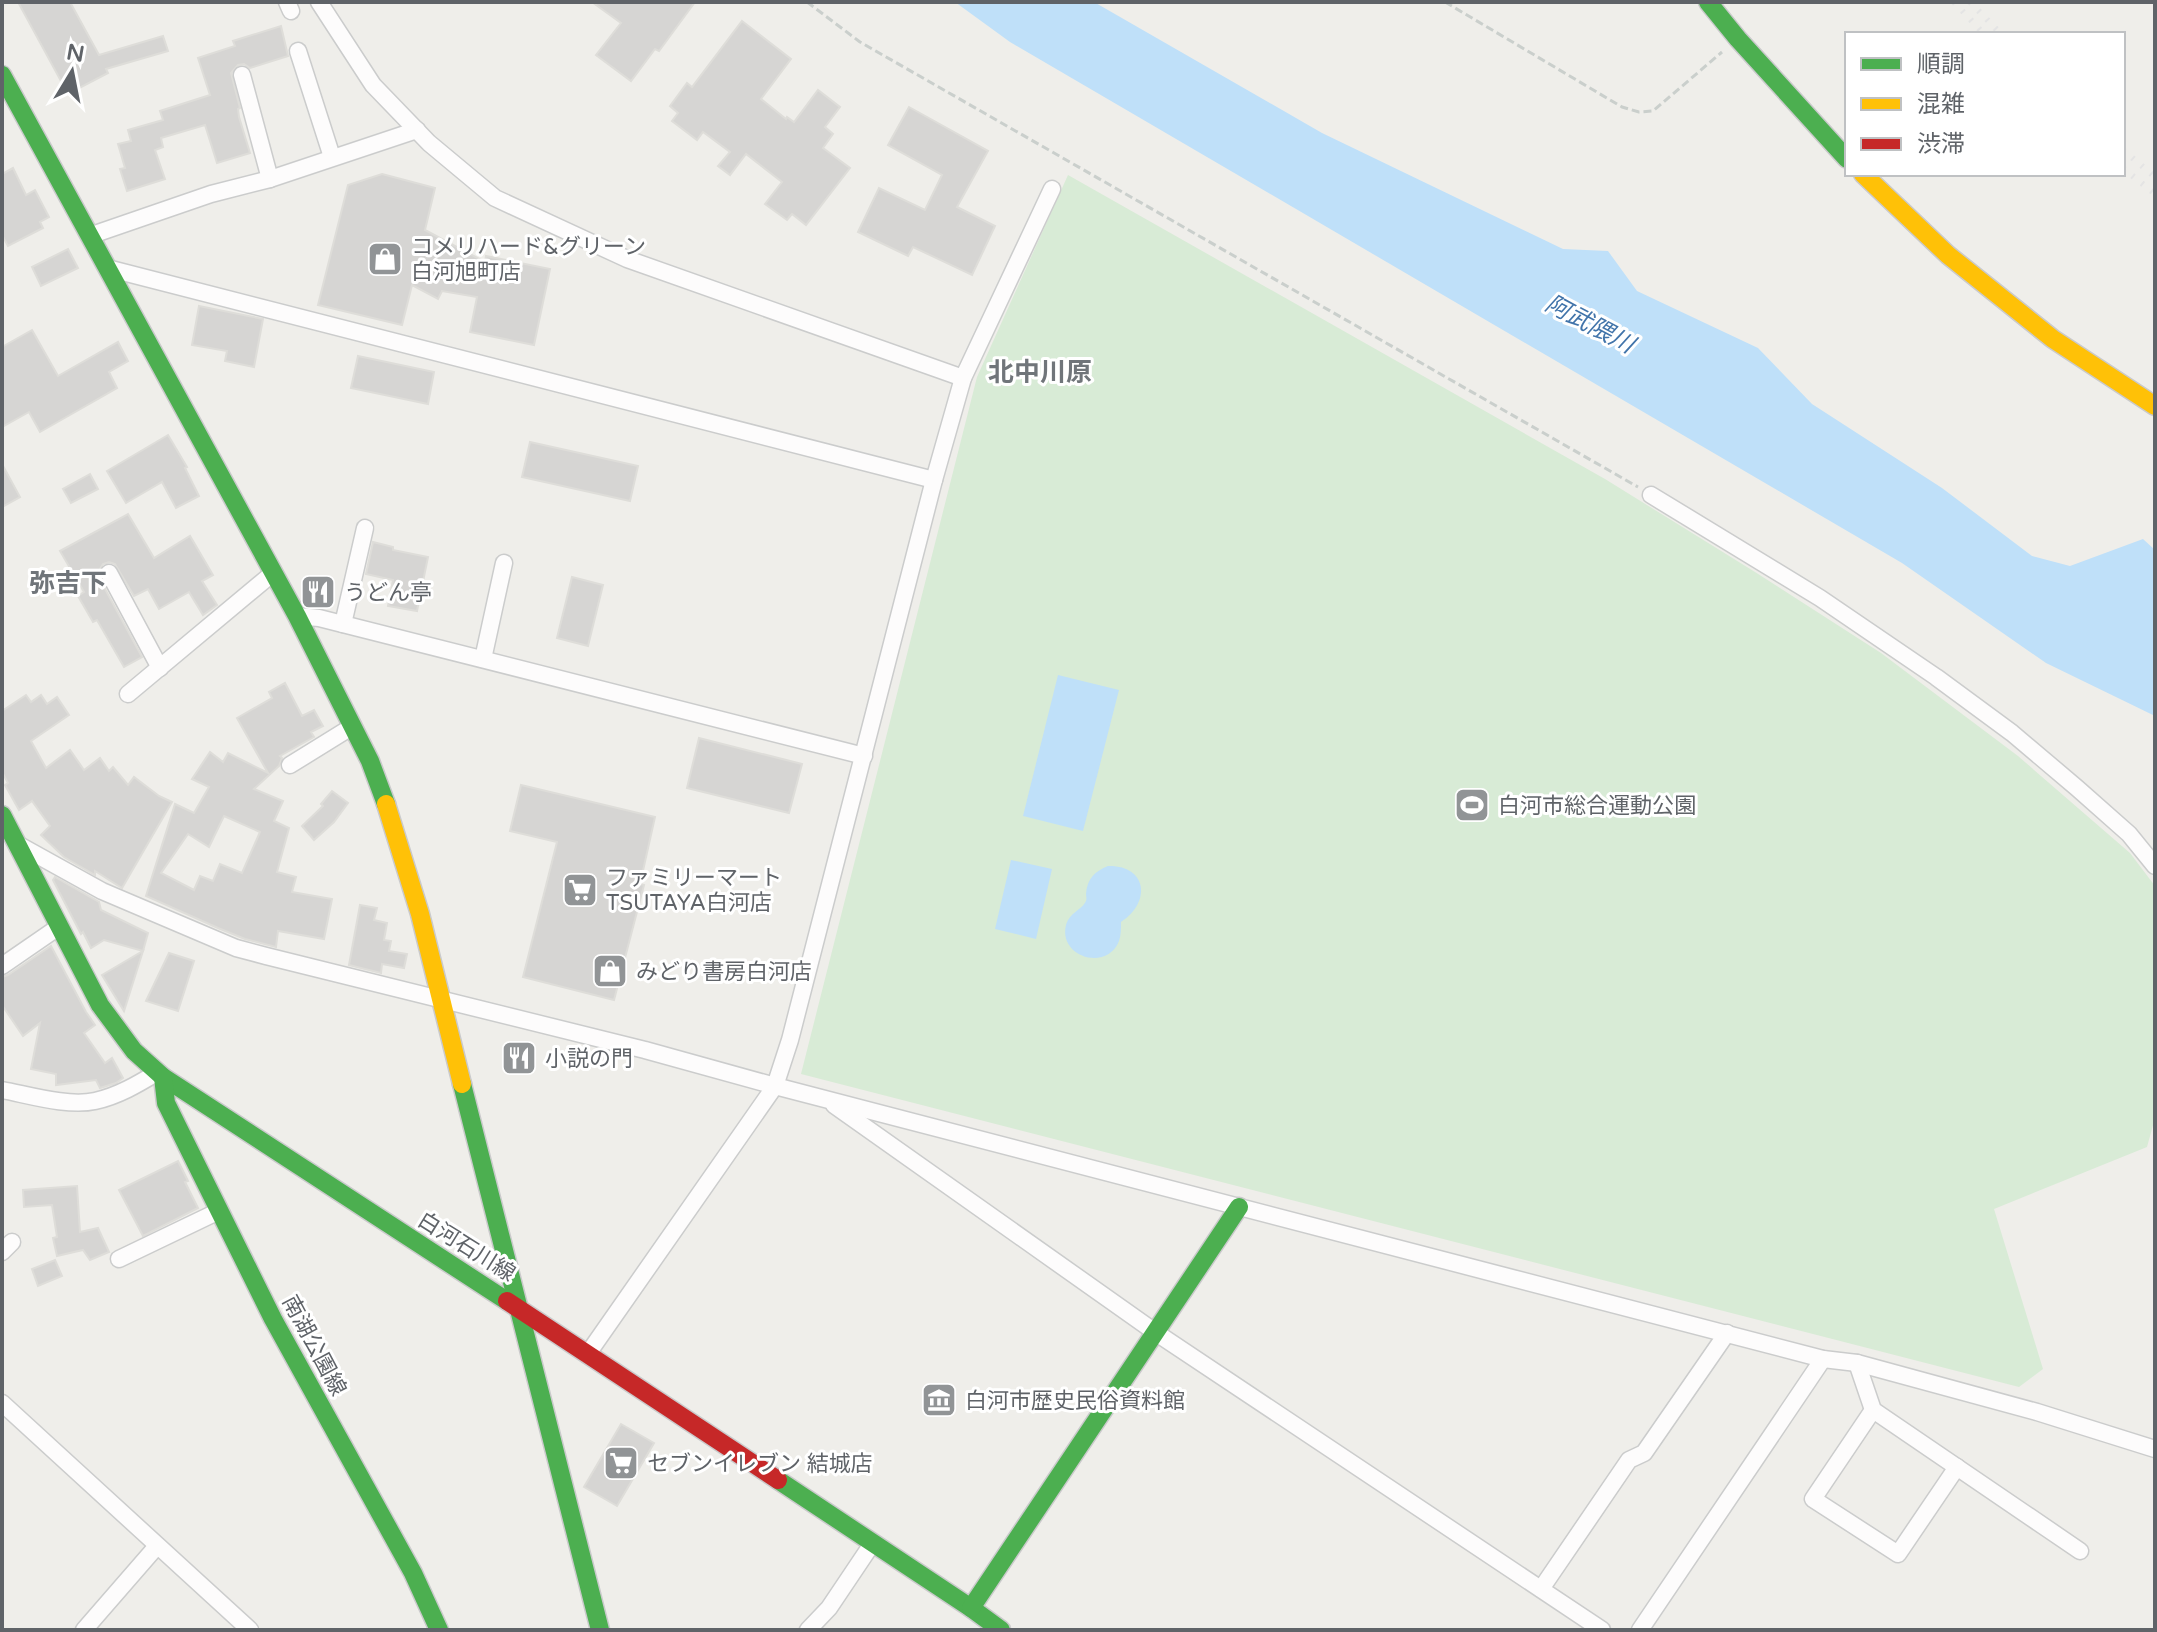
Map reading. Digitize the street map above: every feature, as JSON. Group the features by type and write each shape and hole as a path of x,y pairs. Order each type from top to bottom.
{"street":[{"path":"319,2 373,85 429,143 495,198 627,259 963,378"},
{"path":"1708,2 1845,157"},
{"path":"298,51 332,157"},
{"path":"2,75 297,616 370,761 396,832 420,914 600,1630"},
{"path":"242,75 270,179"},
{"path":"89,236 211,194 270,179 417,130"},
{"path":"1865,176 1948,255 2053,339 2155,406"},
{"path":"587,1355 775,1086 790,1040 963,378 1052,189"},
{"path":"107,268 934,480"},
{"path":"1651,495 1820,598 1949,686 2012,733 2129,834 2155,866"},
{"path":"343,624 365,528"},
{"path":"483,659 504,563"},
{"path":"109,573 160,668"},
{"path":"128,694 273,573"},
{"path":"297,616 319,618 864,756"},
{"path":"290,765 353,726"},
{"name":"白河石川線","path":"2,815 100,1005 134,1051 160,1075 971,1608 994,1628"},
{"path":"17,844 102,891 236,948 645,1050 1823,1359 1857,1363 2037,1412 2155,1449"},
{"path":"2,966 60,926"},
{"path":"2,1090 78,1103 96,1101 160,1075"},
{"name":"南湖公園線","path":"160,1075 166,1103 273,1319 413,1573 439,1630"},
{"path":"826,1099 1155,1332 1602,1630"},
{"path":"971,1608 1239,1207"},
{"path":"119,1259 219,1211"},
{"path":"1541,1589 1629,1460 1644,1453 1727,1333"},
{"path":"1640,1630 1823,1359"},
{"path":"1857,1363 1873,1410 2080,1551"},
{"path":"2,1403 250,1630"},
{"path":"1873,1410 1813,1499 1898,1554 1957,1467"},
{"path":"808,1630 829,1608 872,1544"},
{"path":"84,1630 157,1546"}],"path":[{"path":"807,2 860,42 1651,495"},
{"path":"1445,2 1622,107 1639,112 1653,111 1738,39"}],"green space":[{"name":"白河市総合運動公園","path":"1068,175 1605,479 1755,572 1881,653 2018,756 2130,853 2155,886 2155,1118 2147,1147 1994,1209 2043,1369 2019,1387 801,1074 977,377"}],"water":[{"name":"阿武隈川","path":"955,2 1094,2 1322,133 1563,249 1608,251 1637,291 1758,348 1812,404 1942,488 2032,556 2070,566 2143,539 2155,550 2155,716 2046,663 1902,563 1010,42"},
{"path":"1058,675 1119,690 1083,831 1023,816"},
{"path":"1011,860 1052,869 1036,939 995,929"},
{"path":"1108,866 1131,872 1141,886 1141,895 1138,905 1121,922 1120,939 1113,951 1105,956 1085,957 1069,945 1065,936 1066,925 1086,901 1092,876"}],"building":[{"path":"18,2 70,2 99,55 163,36 168,51 106,69 108,73 68,94"},
{"path":"592,2 695,2 659,51 655,49 631,81 596,55 621,23"},
{"path":"742,21 791,59 761,99 794,122 818,90 840,107 825,127 833,134 823,148 850,168 806,225 792,214 787,220 765,204 782,182 746,154 730,175 718,166 730,152 703,132 697,140 672,121 678,113 670,106 687,83 692,87"},
{"path":"281,26 288,56 250,68 244,64 238,65 231,73 250,153 217,163 205,125 161,138 163,147 155,150 165,179 127,191 120,169 125,168 118,144 131,141 128,130 163,120 160,111 210,95 198,58 235,46 233,41"},
{"path":"909,107 988,151 957,207 995,226 972,275 913,247 908,256 858,232 879,188 925,210 942,175 888,145"},
{"path":"13,168 26,195 35,190 49,217 40,222 43,228 8,246 2,235 2,174"},
{"path":"382,174 435,188 425,230 485,262 486,256 550,269 534,345 470,332 477,297 442,291 438,299 412,285 402,325 318,305 348,185"},
{"path":"68,249 78,268 41,286 32,267"},
{"path":"199,306 263,319 254,367 225,361 227,351 192,345"},
{"path":"32,330 58,376 118,342 128,361 109,372 117,388 40,432 29,412 2,427 2,347"},
{"path":"358,356 434,372 428,404 351,388"},
{"path":"168,435 187,467 199,496 176,508 162,482 126,503 107,471"},
{"path":"530,442 638,466 630,501 522,477"},
{"path":"2,464 20,497 2,507"},
{"path":"90,474 98,489 71,503 63,489"},
{"path":"128,514 154,558 190,536 213,575 202,581 217,605 203,615 189,592 159,609 148,589 134,596 115,564 103,564 98,572 99,578 142,657 124,667 97,620 93,622 78,596 84,592 60,551"},
{"path":"373,542 393,547 393,550 428,557 417,611 388,606 393,580 366,574"},
{"path":"572,577 603,585 588,646 557,638"},
{"path":"285,683 302,716 314,710 323,726 311,732 314,737 280,756 279,766 254,789 283,801 274,821 289,828 277,872 296,877 292,892 332,899 324,939 278,931 276,947 245,939 146,896 175,804 194,813 209,787 192,779 210,752 223,762 228,753 268,773 237,718 272,698 269,692","holes":["224,816 260,832 242,873 220,864 213,881 200,876 194,890 161,873 188,834 209,847"]},
{"path":"26,695 31,702 41,695 47,704 57,697 69,715 31,741 46,768 70,750 84,770 100,758 109,771 113,767 128,785 134,777 172,802 122,888 64,857 41,835 50,826 32,801 19,810 5,785 8,783 2,772 2,711"},
{"path":"699,738 802,764 789,813 687,788"},
{"path":"521,785 655,817 640,884 644,885 614,1000 523,977 557,842 510,831"},
{"path":"332,791 348,803 334,822 314,840 302,826 323,806 321,804"},
{"path":"55,877 99,902 101,910 148,933 143,951 104,940 91,948 53,880"},
{"path":"360,905 377,908 374,920 387,923 384,940 391,941 389,951 407,954 404,968 382,964 381,973 349,965"},
{"path":"51,946 95,1025 84,1033 105,1063 112,1058 123,1078 116,1083 100,1088 96,1080 56,1085 56,1074 31,1069 40,1023 23,1036 2,1005 2,977"},
{"path":"143,951 124,1011 102,975"},
{"path":"169,953 194,961 178,1011 146,1001"},
{"path":"178,1161 198,1208 143,1236 119,1190"},
{"path":"77,1186 80,1232 98,1228 109,1252 90,1260 83,1250 57,1256 52,1205 24,1207 23,1190"},
{"path":"55,1260 62,1276 38,1286 32,1269"},
{"path":"621,1424 654,1443 617,1506 584,1487"}],"railway":[{"path":"1954,2 1982,32"},
{"path":"1970,2 1999,32"},
{"path":"2125,152 2155,177"},
{"path":"2125,170 2155,194"}],"traffic: fast":[{"path":"1708,2 1845,157"},
{"path":"2,75 297,616 370,761 386,804"},
{"path":"2,815 100,1005 134,1051 163,1077 507,1301"},
{"path":"163,1077 166,1103 273,1319 413,1573 439,1630"},
{"path":"462,1084 600,1630"},
{"path":"971,1608 1239,1207"},
{"path":"778,1480 1001,1630"}],"traffic: slow":[{"path":"1865,176 1948,255 2053,339 2155,406"},
{"path":"386,804 420,914 462,1084"}],"traffic: jam":[{"path":"507,1301 778,1480"}],"place":[{"name":"コメリハード&グリーン 白河旭町店","path":"385,259"},
{"name":"うどん亭","path":"318,592"},
{"name":"白河市総合運動公園","path":"1472,805"},
{"name":"ファミリーマート TSUTAYA白河店","path":"580,890"},
{"name":"みどり書房白河店","path":"610,971"},
{"name":"小説の門","path":"519,1058"},
{"name":"白河市歴史民俗資料館","path":"939,1400"},
{"name":"セブンイレブン 結城店","path":"621,1463"}],"district":[{"name":"北中川原","path":"1040,372"},
{"name":"弥吉下","path":"68,583"}]}
